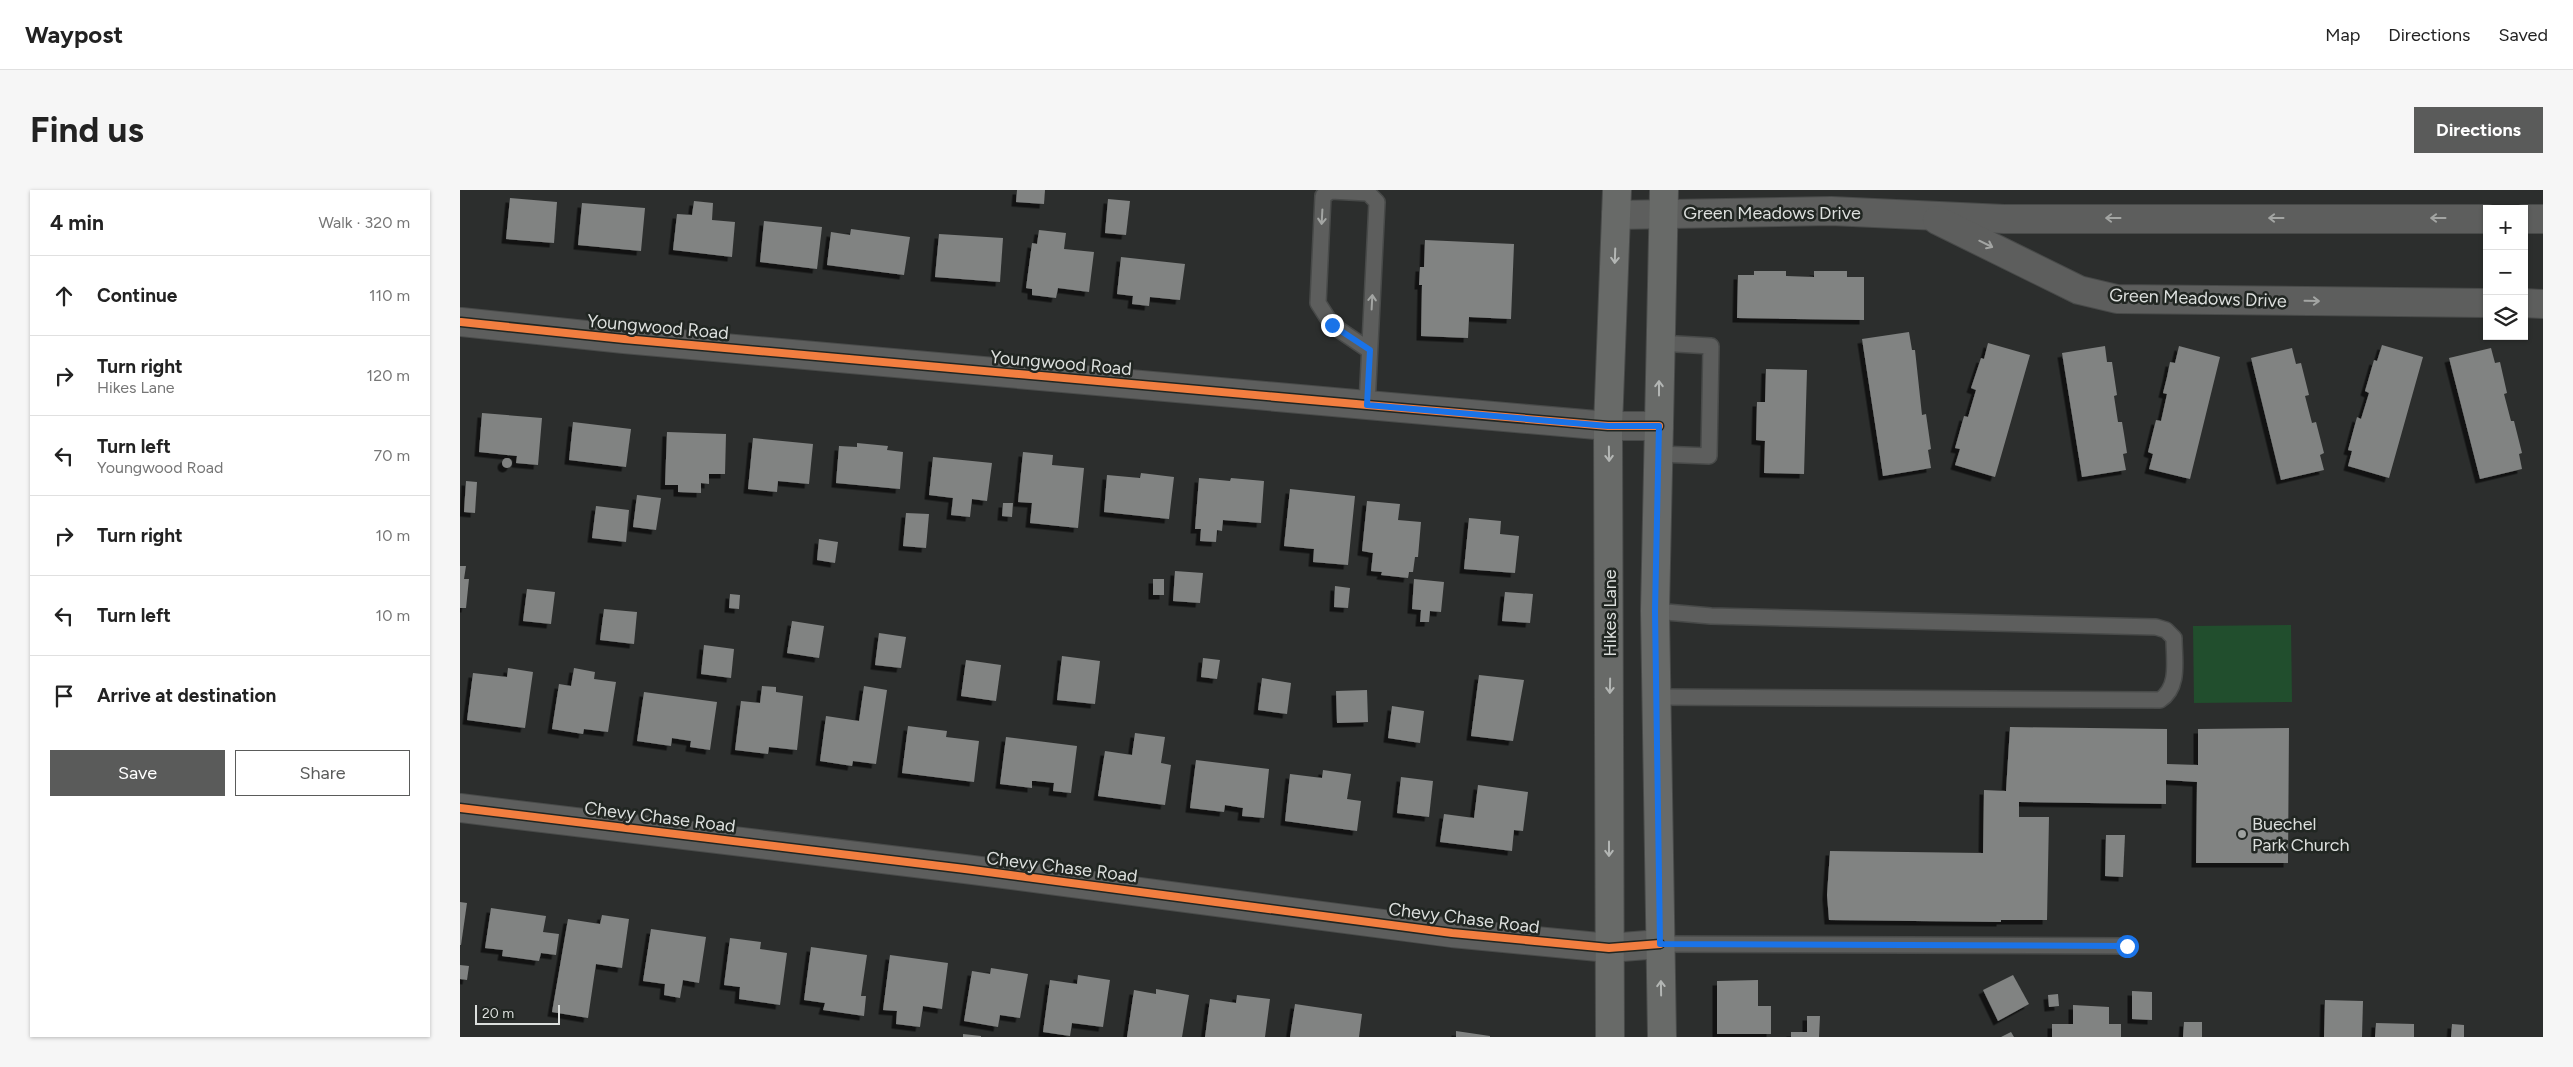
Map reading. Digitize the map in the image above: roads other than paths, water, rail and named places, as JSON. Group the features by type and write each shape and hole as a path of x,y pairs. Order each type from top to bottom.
{"main road":[{"name":"Hikes Lane","path":"1610,1037 1608,426 1617,202"},
{"path":"1662,1037 1655,611 1664,202"}],"street":[{"name":"Green Meadows Drive","path":"1617,202 1664,202 2004,219 2483,218"},
{"name":"Green Meadows Drive","path":"1927,215 2079,290 2117,299 2483,303"},
{"path":"2528,218 2543,219"},
{"path":"2528,303 2543,304"},
{"name":"Youngwood Road","path":"461,322 624,340 1608,426 1659,426"},
{"name":"Chevy Chase Road","path":"460,808 965,869 1452,933 1609,948 1660,944"}],"lane":[{"path":"1367,405 1370,350 1376,202 1368,193 1331,191 1323,196 1318,302 1332,325 1370,350"},
{"path":"1659,454 1709,456 1711,346 1660,343"},
{"path":"1655,611 1711,616 2156,627 2166,630 2174,638 2174,684 2169,694 2160,700 1657,698"},
{"path":"1660,944 2127,946"}],"place":[{"name":"Buechel Park Church","path":"2242,834"}]}
